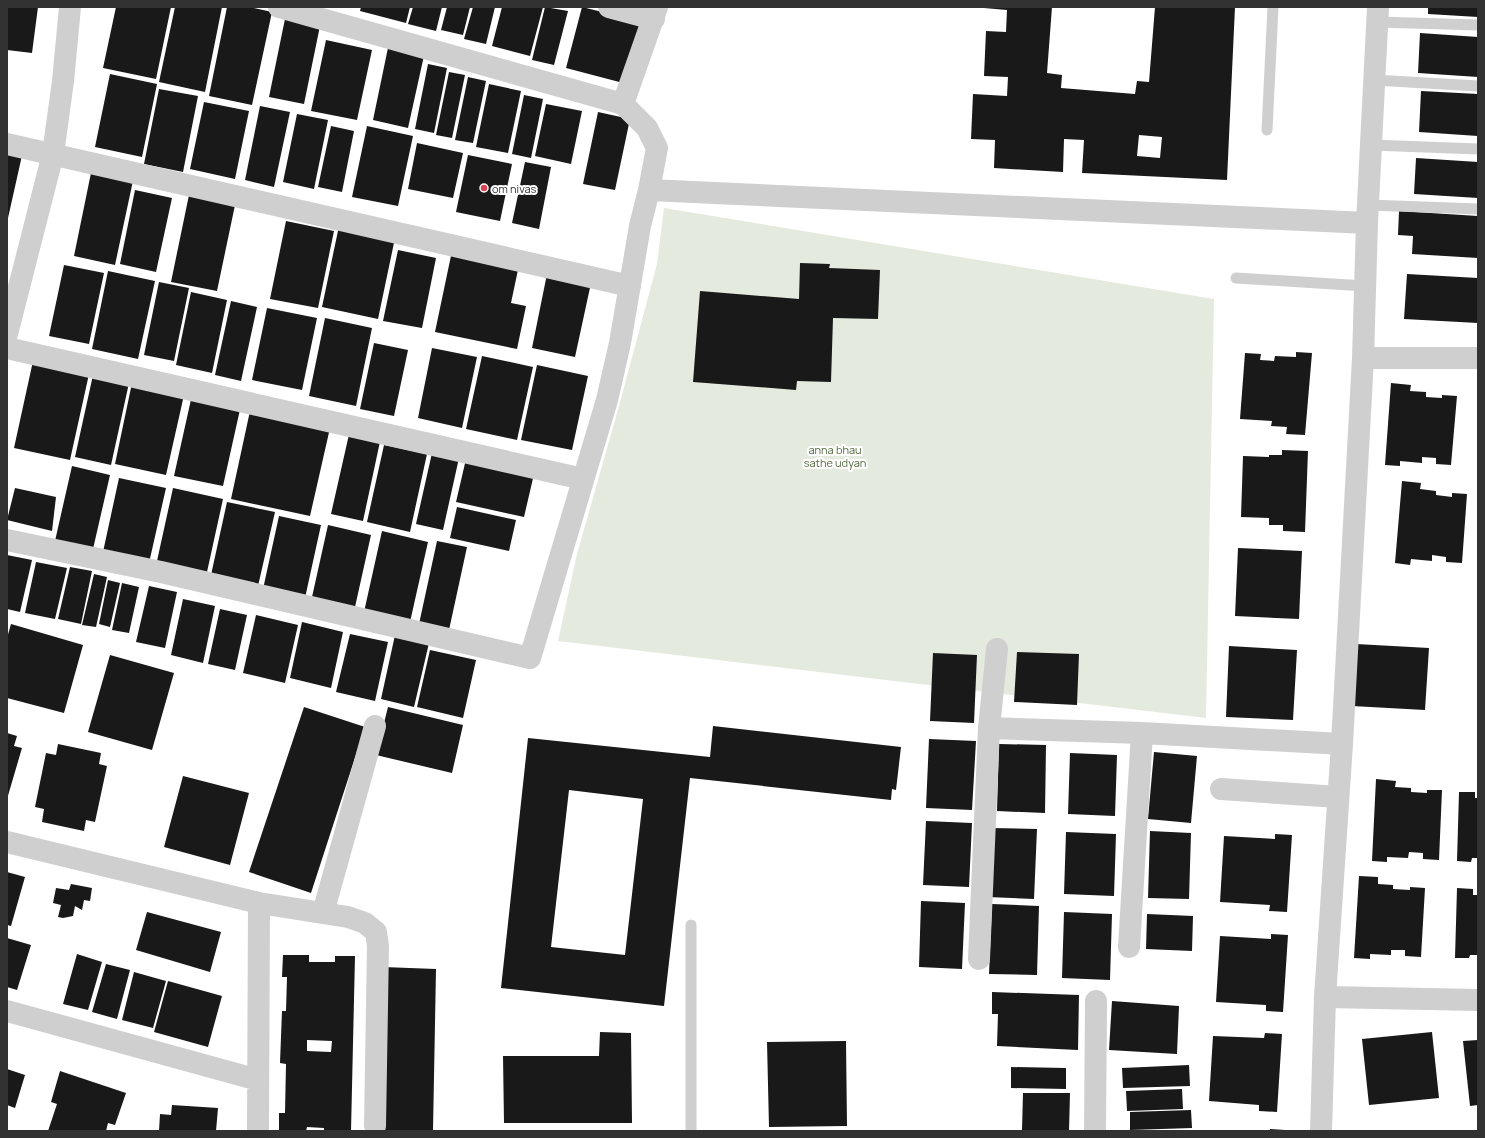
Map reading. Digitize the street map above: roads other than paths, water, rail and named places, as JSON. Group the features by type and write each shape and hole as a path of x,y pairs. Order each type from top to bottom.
{"street":[{"path":"7,334 53,154 63,81 70,7"},
{"path":"7,540 161,572 530,658 607,400 620,343 640,226 657,148 647,128 623,104 279,7"},
{"path":"609,7 655,13 623,104"},
{"path":"1321,1131 1325,997 1342,744 1363,358 1371,145 1378,14"},
{"path":"7,144 630,286"},
{"path":"649,190 1368,214"},
{"path":"7,348 583,479"},
{"path":"1363,358 1478,358"},
{"path":"979,959 989,728 997,649"},
{"path":"323,913 375,726"},
{"path":"989,728 1142,733 1342,744"},
{"path":"1129,947 1142,733"},
{"path":"1221,789 1338,797"},
{"path":"7,842 259,904 348,917 365,923 376,932 378,946 375,1126"},
{"path":"258,1131 259,904"},
{"path":"1325,997 1478,1000"},
{"path":"1095,1131 1096,1001"},
{"path":"7,1011 258,1080"}],"lane":[{"path":"1267,130 1273,7"},
{"path":"1378,14 1478,25"},
{"path":"1374,80 1478,86"},
{"path":"1371,145 1478,149"},
{"path":"1368,214 1478,209"},
{"path":"1236,278 1365,286"},
{"path":"691,925 691,1131"}],"place":[{"name":"om nivas","path":"484,188"}],"park label":[{"name":"anna bhau sathe udyan","path":"835,455"}]}
